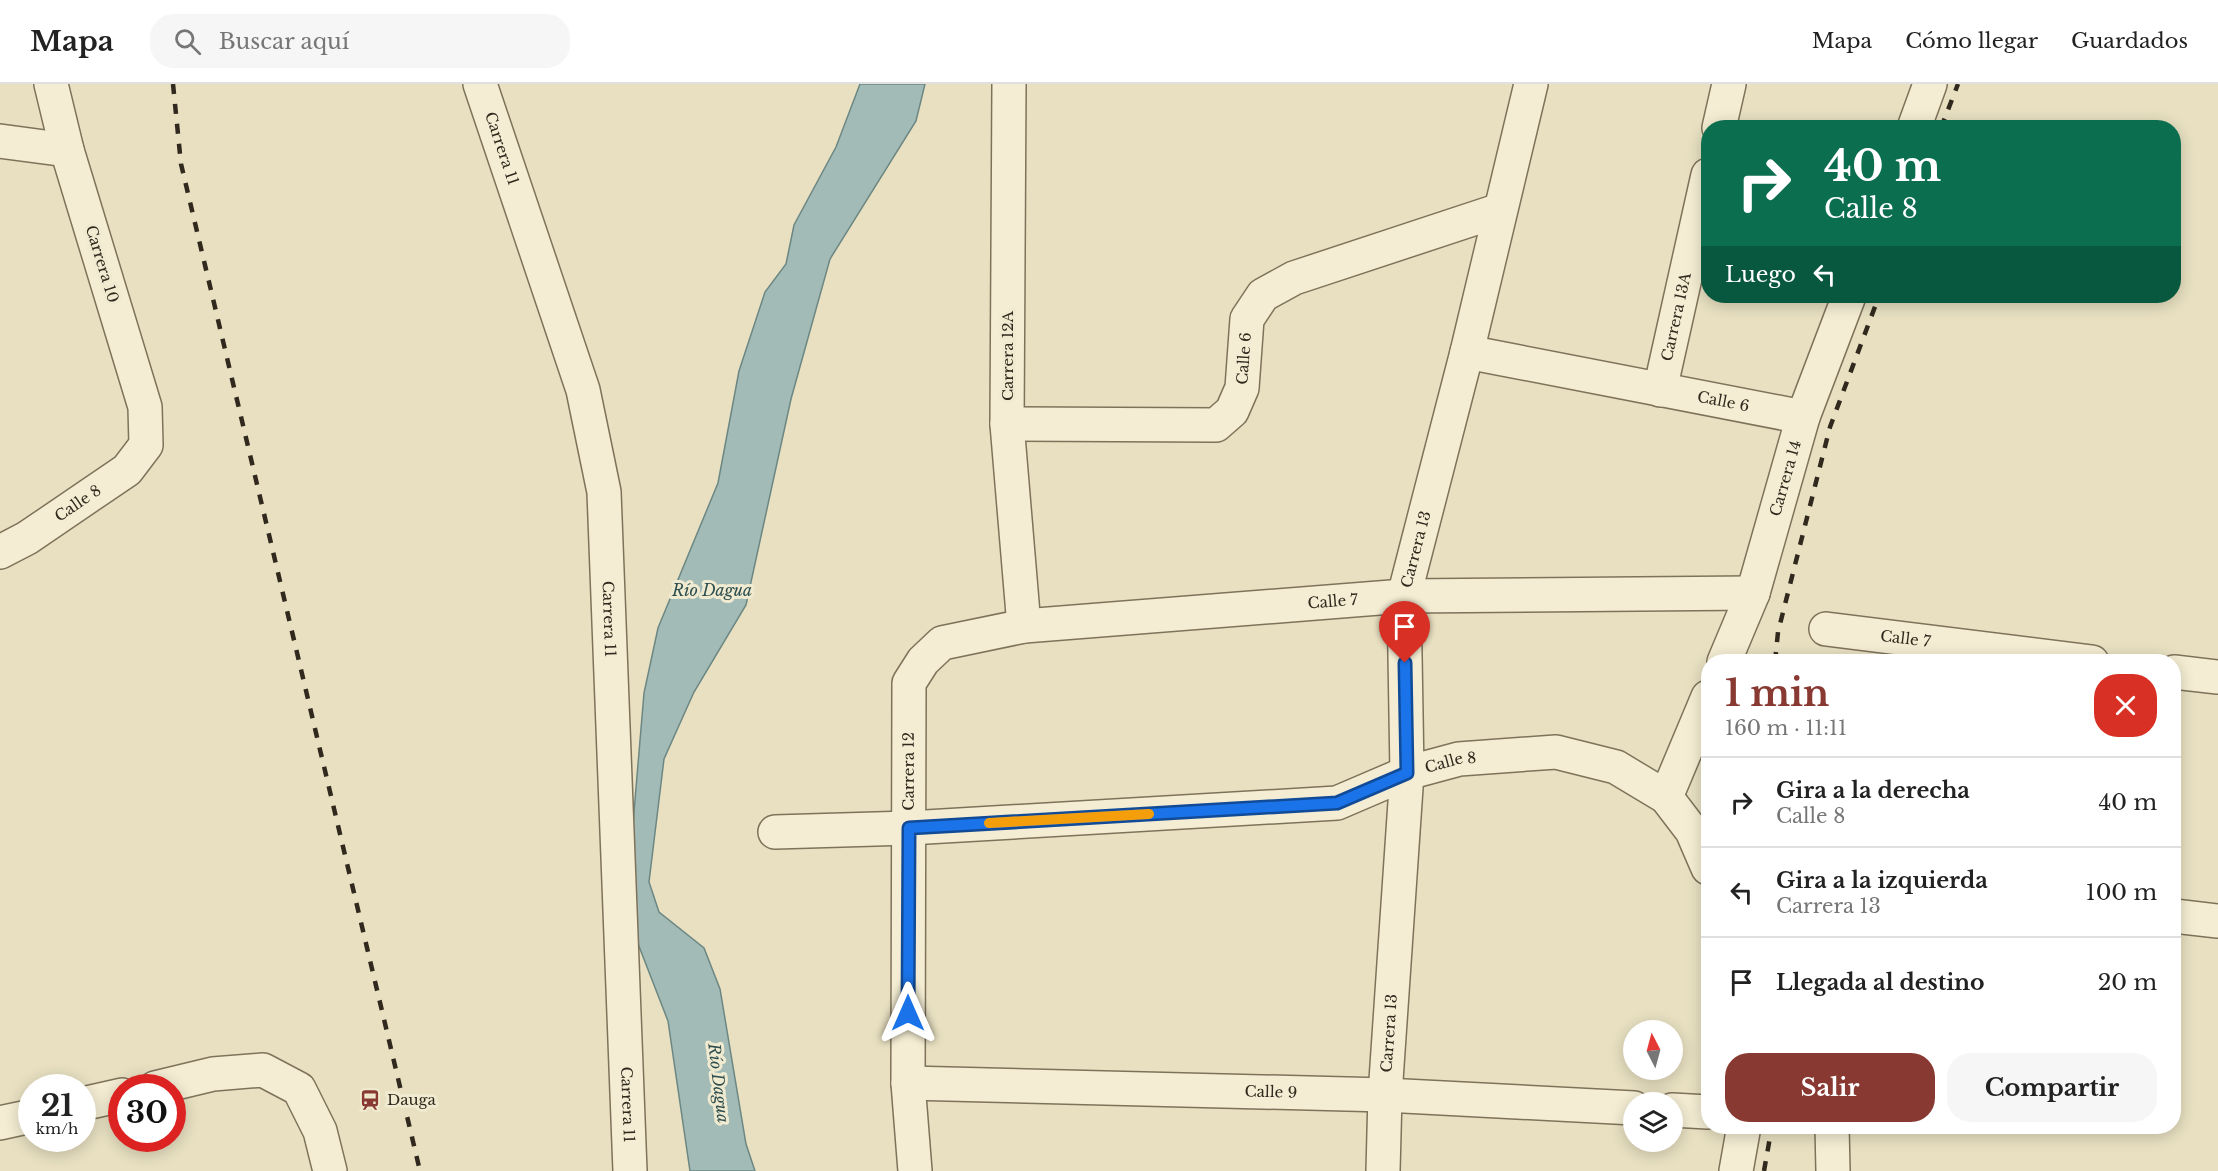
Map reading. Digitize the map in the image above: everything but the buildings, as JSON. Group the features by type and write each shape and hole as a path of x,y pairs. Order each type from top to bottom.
{"street":[{"name":"Carrera 10","path":"51,84 67,150 145,407 146,445"},
{"name":"Carrera 11","path":"480,84 583,390 604,492 630,1171"},
{"name":"Carrera 12A","path":"1009,84 1007,424 1024,626"},
{"name":"Carrera 13","path":"1383,1171 1385,1095 1407,773 1404,596 1467,352 1530,84"},
{"path":"1721,120 1729,84"},
{"path":"1917,120 1930,84"},
{"path":"0,141 67,150"},
{"name":"Carrera 13A","path":"1660,390 1701,206"},
{"name":"Calle 6","path":"1007,424 1216,425 1232,411 1242,388 1247,319 1263,295 1294,278 1500,210"},
{"name":"Carrera 14","path":"1727,654 1753,594 1803,417 1846,303"},
{"name":"Calle 6","path":"1467,352 1803,417"},
{"name":"Calle 8","path":"0,552 27,538 127,470 146,445"},
{"name":"Calle 7","path":"922,661 942,643 1024,626 1404,596 1753,594"},
{"name":"Calle 7","path":"1826,629 2028,654"},
{"name":"Carrera 12","path":"915,1171 908,1083 909,683 922,661"},
{"path":"2181,673 2218,677"},
{"path":"1701,714 1666,797 1692,831 1701,852"},
{"name":"Calle 8","path":"775,832 909,828 1337,803 1407,773 1459,759 1556,752 1616,767 1666,797"},
{"path":"2181,917 2218,921"},
{"path":"186,1081 213,1074 263,1070 299,1089 320,1131 330,1171"},
{"name":"Calle 9","path":"908,1083 1385,1095 1623,1107"},
{"path":"1683,1111 1701,1112"},
{"path":"0,1123 18,1119"},
{"path":"1736,1171 1743,1134"},
{"path":"1832,1134 1833,1171"}],"water":[{"name":"Río Dagua","path":"860,84 925,84 916,121 830,259 791,399 746,605 694,692 664,759 649,882 659,912 704,948 720,989 746,1144 755,1171 690,1171 668,1021 635,936 629,871 644,693 658,628 718,483 739,371 765,292 786,264 794,225 836,147"}],"railway":[{"path":"173,84 181,164 420,1171"},
{"path":"1944,120 1958,84"},
{"path":"1776,654 1778,632 1830,427 1876,303"},
{"path":"1764,1171 1771,1134"}],"slow traffic":[{"path":"989,823 1149,814"}],"place":[{"name":"Dauga","path":"370,1100"}],"route":[{"path":"908,1013 909,828 1337,803 1407,773 1405,663"}]}
